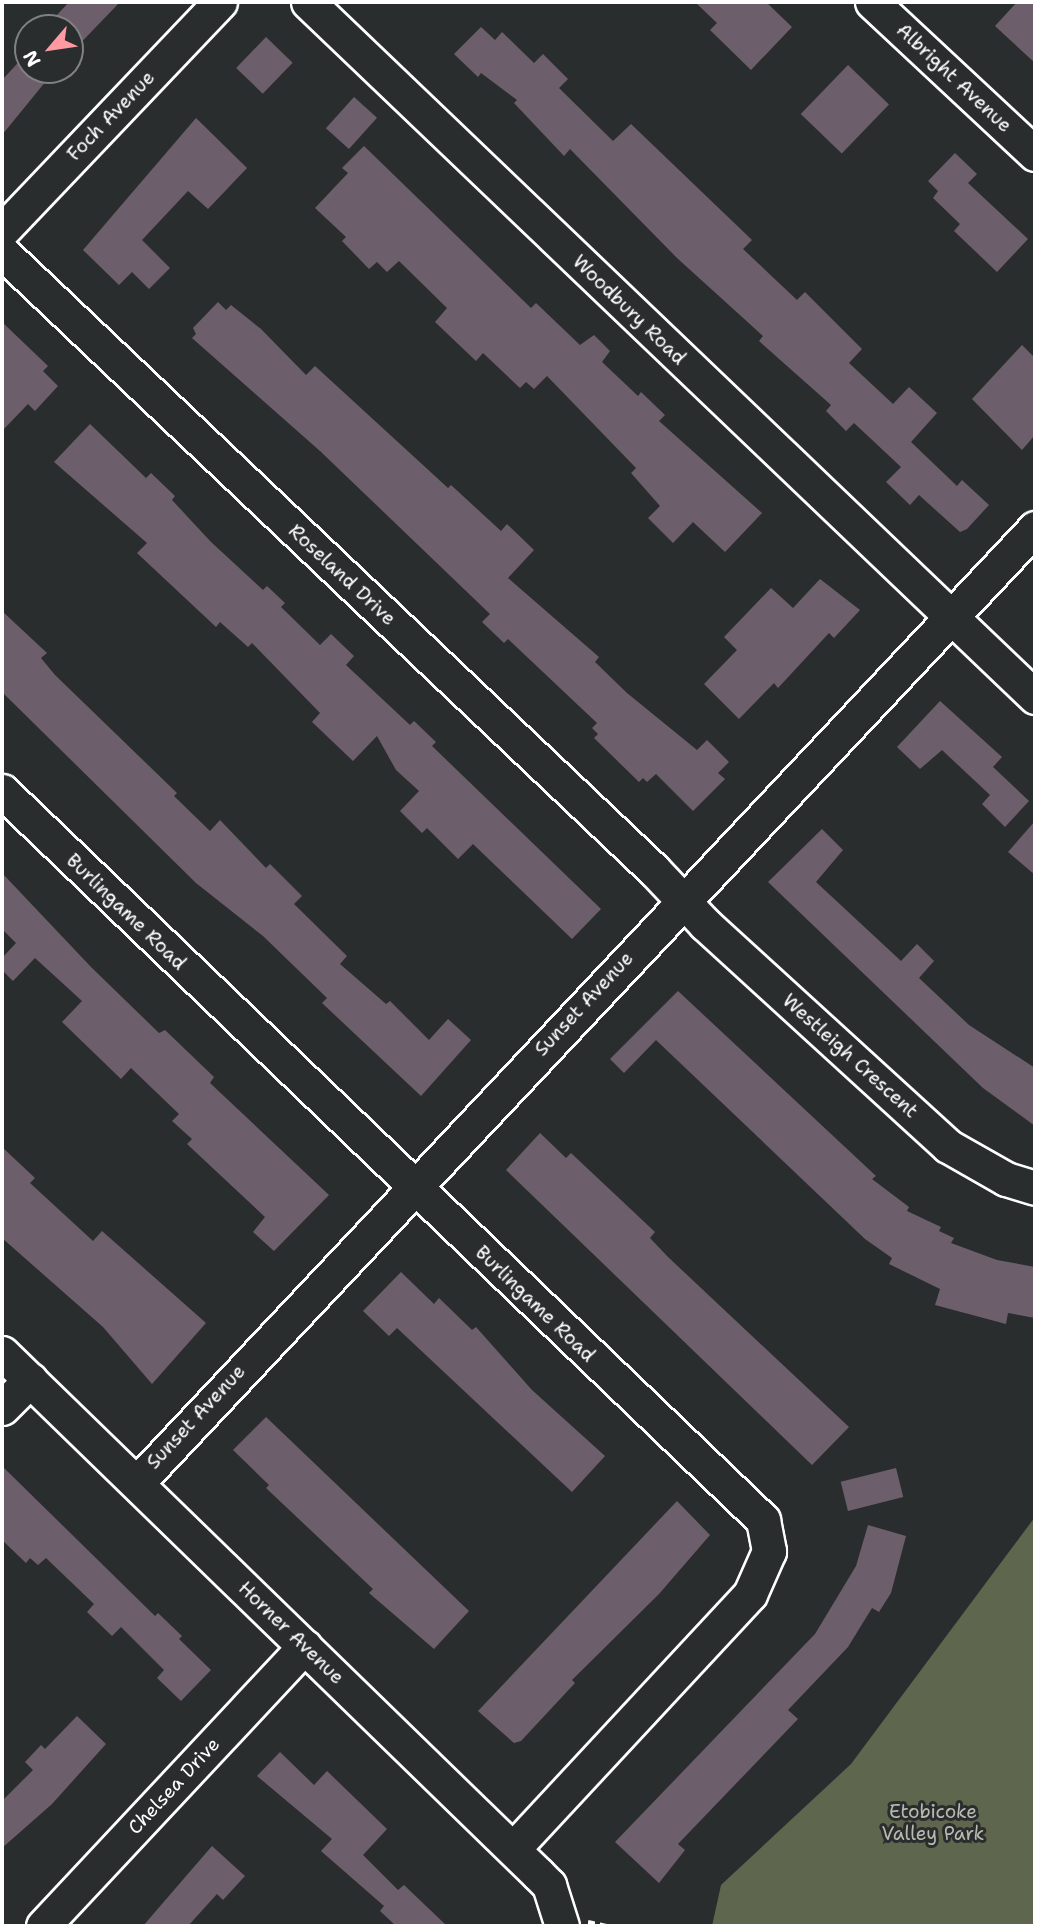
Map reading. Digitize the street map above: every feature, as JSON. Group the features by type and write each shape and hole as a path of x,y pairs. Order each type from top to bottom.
{"street":[{"name":"Foch Avenue","path":"2,231 220,2"},
{"name":"Woodbury Road","path":"308,2 949,618 1035,697"},
{"name":"Albright Avenue","path":"872,2 1035,154"},
{"name":"Roseland Drive","path":"2,252 681,900"},
{"name":"Sunset Avenue","path":"137,1483 681,900 1035,528"},
{"name":"Burlingame Road","path":"2,791 763,1520 769,1552 750,1594 513,1849"},
{"name":"Westleigh Crescent","path":"681,900 948,1146 1006,1179 1035,1188"},
{"name":"Horner Avenue","path":"2,1353 549,1885 563,1925"},
{"path":"2,1408 30,1380"},
{"name":"Chelsea Drive","path":"43,1926 305,1646"}],"green space":[{"name":"Etobicoke Valley Park","path":"1035,1517 1035,1926 712,1926 721,1885 851,1764"}],"building":[{"path":"69,2 120,2 84,39 84,14 58,14"},
{"path":"695,2 766,2 792,27 751,70 710,30 717,23"},
{"path":"1017,2 1035,2 1035,63 995,26"},
{"path":"481,27 495,40 502,32 534,63 543,54 568,79 559,88 613,141 631,124 752,240 743,249 797,300 805,292 862,349 849,363 893,404 909,387 937,413 911,442 957,486 962,480 989,505 967,529 960,532 919,495 910,505 886,482 901,467 854,423 846,431 826,411 831,405 759,341 763,336 677,258 570,149 564,156 514,103 517,100 481,73 478,77 454,54"},
{"path":"266,37 293,63 263,94 236,68"},
{"path":"848,65 889,105 842,154 801,114"},
{"path":"14,67 14,84 44,84 2,135 2,80"},
{"path":"354,97 377,118 349,149 326,128"},
{"path":"196,118 247,168 208,209 188,191 142,240 170,268 149,289 132,272 119,285 83,250"},
{"path":"364,146 531,308 536,303 580,345 594,335 610,351 602,362 638,396 641,392 665,415 659,421 762,513 725,552 693,522 673,543 648,518 660,506 631,473 636,468 547,376 534,389 526,382 520,388 483,353 476,361 435,322 447,308 399,261 387,272 377,262 369,269 342,241 346,237 315,208 348,173 342,168"},
{"path":"955,153 977,174 968,183 1028,239 997,272 954,231 960,224 933,198 938,191 928,181"},
{"path":"218,302 226,310 231,305 261,329 306,375 315,366 448,488 451,485 501,531 507,524 534,550 508,578 599,657 595,662 627,693 697,750 707,740 729,762 718,773 725,779 693,811 656,774 647,782 643,778 639,782 594,738 598,734 592,728 597,723 508,639 504,643 482,622 490,614 320,451 192,338 196,334 193,328"},
{"path":"2,322 48,366 43,371 58,386 35,411 28,404 2,431"},
{"path":"1022,345 1035,358 1035,435 1022,450 972,399"},
{"path":"90,424 146,478 151,473 175,496 172,500 211,542 263,590 267,586 285,603 281,607 320,645 331,634 354,656 346,665 410,725 414,721 436,742 432,746 601,909 572,939 473,844 458,859 427,828 422,833 400,811 419,791 396,770 377,736 353,761 312,722 320,713 252,643 248,647 220,622 216,627 137,553 147,543 54,462"},
{"path":"820,579 860,610 834,638 829,633 778,688 774,683 739,719 704,684 737,650 724,637 771,588 793,608"},
{"path":"2,611 47,653 41,658 55,675 177,793 174,796 210,831 220,820 266,868 270,864 302,896 294,904 347,956 340,964 386,1004 390,1001 429,1040 448,1019 471,1040 421,1096 322,1003 327,998 263,936 196,883 2,692"},
{"path":"940,701 1002,757 993,767 1029,801 1005,827 982,804 990,795 942,750 920,769 897,747"},
{"path":"1035,821 1035,875 1008,852"},
{"path":"822,829 843,850 816,882 901,961 917,944 934,961 919,978 969,1025 1035,1068 1035,1126 983,1088 768,882"},
{"path":"2,873 91,967 159,1033 165,1030 214,1077 210,1083 329,1195 274,1251 253,1232 265,1217 187,1144 192,1139 172,1121 179,1114 131,1068 121,1079 62,1022 82,1001 35,958 13,981 2,970 2,958 16,943 2,929"},
{"path":"678,991 876,1176 872,1179 909,1207 907,1211 941,1227 939,1231 954,1238 951,1243 997,1260 1035,1267 1035,1318 1008,1313 1006,1324 935,1305 940,1289 889,1264 892,1258 865,1239 656,1040 624,1073 610,1059"},
{"path":"540,1133 566,1158 571,1153 655,1232 650,1238 668,1257 849,1427 812,1465 506,1170"},
{"path":"2,1147 35,1178 30,1183 93,1241 102,1231 206,1323 152,1384 103,1327 2,1238"},
{"path":"401,1272 434,1304 439,1298 472,1330 476,1327 532,1390 605,1456 572,1492 397,1328 389,1336 363,1311"},
{"path":"266,1417 469,1611 434,1649 369,1593 373,1589 266,1488 269,1485 233,1450"},
{"path":"2,1466 155,1616 158,1613 182,1636 179,1639 211,1670 181,1701 157,1678 164,1670 121,1627 112,1636 87,1612 94,1604 46,1558 38,1565 30,1558 26,1563 2,1540"},
{"path":"896,1468 903,1497 848,1511 841,1482"},
{"path":"677,1501 710,1535 659,1594 572,1680 575,1683 521,1741 514,1743 478,1711"},
{"path":"868,1525 906,1536 891,1593 879,1612 872,1608 848,1647 788,1710 798,1719 678,1844 685,1850 659,1883 615,1842 815,1634 856,1566"},
{"path":"77,1716 106,1744 52,1804 2,1848 2,1801 33,1770 25,1762 41,1745 45,1749"},
{"path":"280,1752 314,1785 327,1771 387,1829 363,1855 398,1890 404,1885 447,1926 396,1926 380,1911 384,1906 321,1851 332,1839 257,1776"},
{"path":"212,1846 245,1876 223,1900 217,1894 188,1926 143,1926"}]}
